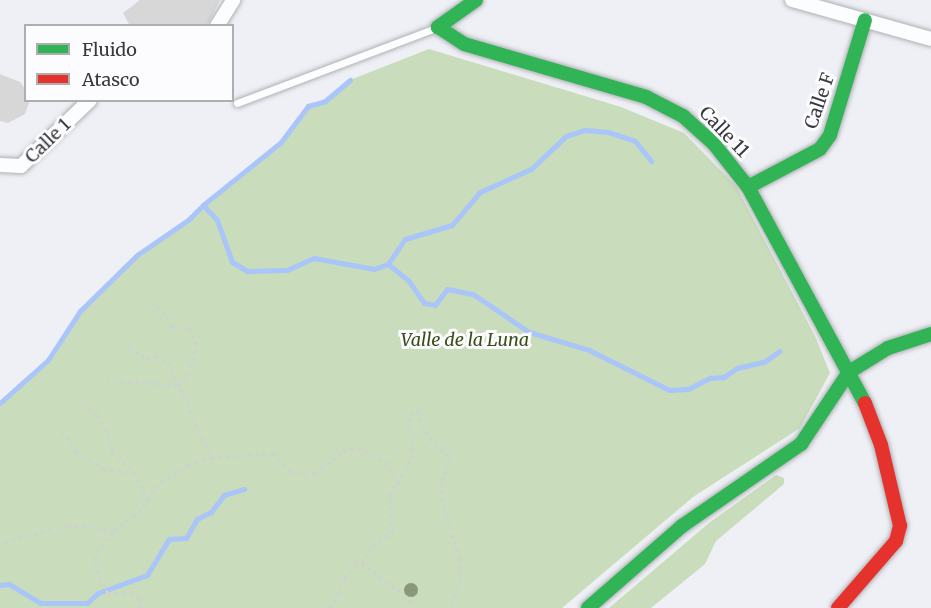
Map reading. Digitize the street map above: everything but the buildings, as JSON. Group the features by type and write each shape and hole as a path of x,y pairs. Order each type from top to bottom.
{"street":[{"path":"218,24 233,0"},
{"path":"438,27 476,0"},
{"path":"792,0 931,39"},
{"name":"Calle F","path":"748,187 820,149 830,135 865,21"},
{"name":"Calle 11","path":"438,27 464,44 646,97 683,116 714,144 748,187 849,372 881,445 900,526 884,558 838,608"},
{"name":"Calle 1","path":"0,165 21,166 88,102"},
{"path":"588,608 682,526 801,444 849,372 877,353 931,334"}],"lane":[{"path":"237,103 438,27"}],"path":[{"path":"106,380 179,385 189,375 196,344 190,328 172,327 165,314 148,299"},
{"path":"123,343 147,359 156,356 168,362 211,458"},
{"path":"84,402 98,415 108,432 112,452 134,472 148,502"},
{"path":"331,608 345,578 354,565 362,563 373,546 392,532 388,507 412,458 410,415 417,411 430,439 450,457 442,482 442,498 459,558 461,580 450,608"},
{"path":"62,430 76,451 103,469 134,472"},
{"path":"140,608 139,597 133,592 108,593 95,567 96,552 115,530 148,502 160,482 173,473 211,458 273,453 290,472 315,473 343,451 358,448 386,462 398,485"},
{"path":"5,542 67,525 115,530"},
{"path":"362,563 411,601 411,608"}],"green space":[{"name":"Valle de la Luna","path":"429,49 621,107 684,133 736,186 815,336 830,373 800,428 693,497 562,608 0,608 0,403 48,360 80,311 137,255 188,220 281,142 308,106 325,101 350,80"},
{"path":"776,475 784,478 784,484 716,541 705,564 651,608 609,608 709,523"}],"waterway":[{"path":"203,205 281,142 308,106 325,101 350,80"},
{"path":"388,264 405,239 452,225 480,192 531,169 566,136 585,130 608,132 635,141 651,161"},
{"path":"0,403 48,360 80,311 137,255 188,220 203,205 217,220 232,262 247,271 287,270 314,258 374,269 388,264 408,280 424,303 435,305 447,289 473,294 529,332 589,350 669,390 688,389 710,378 724,377 737,368 764,362 780,351"},
{"path":"0,585 9,584 41,603 87,603 98,593 147,575 169,539 186,538 197,519 211,512 224,495 244,489"}],"traffic: fast":[{"path":"476,0 438,27 464,44 646,97 683,116 714,144 748,187 865,403"},
{"path":"748,187 820,149 830,135 865,20"},
{"path":"588,608 682,526 801,444 849,372 888,348 931,334"}],"traffic: jam":[{"path":"838,608 896,541 900,526 881,445 865,403"}]}
